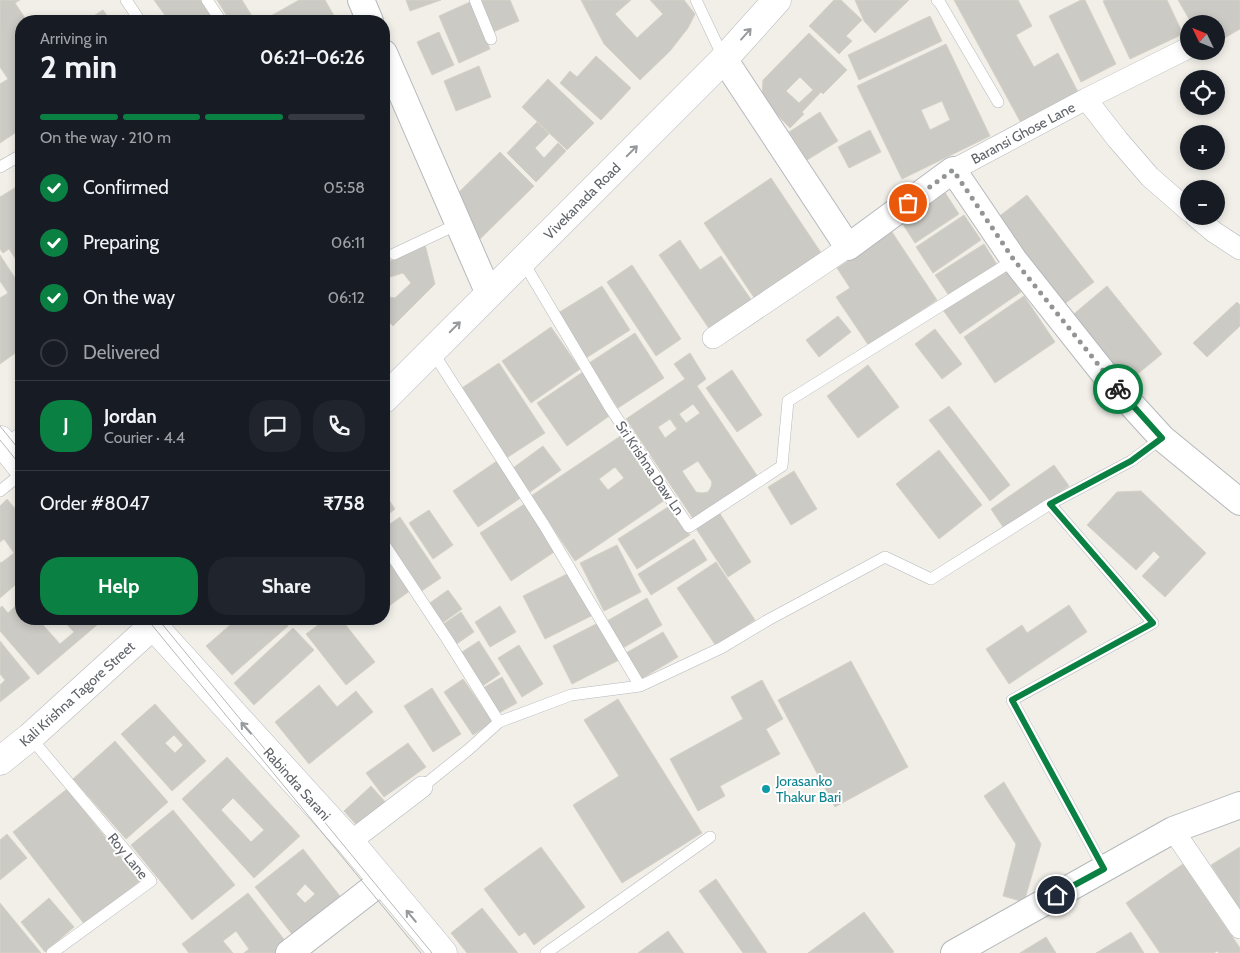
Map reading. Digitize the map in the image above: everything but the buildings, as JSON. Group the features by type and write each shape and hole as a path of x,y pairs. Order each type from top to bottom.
{"main road":[{"name":"Vivekanada Road","path":"390,393 724,59 777,0"},
{"name":"Kali Krishna Tagore Street","path":"0,761 30,737 149,625"},
{"name":"Rabindra Sarani","path":"157,625 350,842 443,953"}],"street":[{"path":"362,0 368,15"},
{"path":"1086,99 1180,52"},
{"path":"713,338 848,247 724,59"},
{"path":"390,67 488,294"},
{"name":"Baransi Ghose Lane","path":"848,247 953,170 1086,99 1150,177 1180,203"},
{"path":"953,170 1014,260 1110,381 1162,438 1240,502"},
{"path":"1206,225 1240,249"},
{"path":"350,842 422,787"},
{"path":"954,953 1174,830 1240,805"},
{"path":"1174,830 1240,928"},
{"path":"289,953 382,881"}],"lane":[{"path":"126,0 136,15"},
{"path":"207,0 217,15"},
{"path":"475,0 491,39"},
{"path":"696,0 724,59"},
{"path":"937,0 998,102"},
{"path":"0,167 15,158"},
{"path":"394,254 458,224"},
{"name":"Sri Krishna Daw Ln","path":"522,260 609,406 689,527 782,466 788,401 1014,260"},
{"path":"432,351 544,525 640,686"},
{"path":"422,787 499,722 571,695 640,686 721,648 768,620 885,557 931,579 1050,504 1131,461 1162,438"},
{"path":"0,491 15,479"},
{"path":"1050,504 1153,623 1012,700 1104,869"},
{"path":"390,553 499,722"},
{"name":"Roy Lane","path":"30,737 150,881 52,953"},
{"path":"546,953 710,837"}],"tram line":[{"path":"0,426 15,445"},
{"path":"0,440 15,459"},
{"path":"152,625 421,953"},
{"path":"163,625 432,953"}],"way so far":[{"path":"908,203 953,170 1014,260 1118,389"}],"place":[{"name":"Jorasanko Thakur Bari","path":"766,789"}],"route":[{"path":"1056,895 1104,869 1012,700 1153,623 1050,504 1131,461 1162,438 1118,389"}]}
